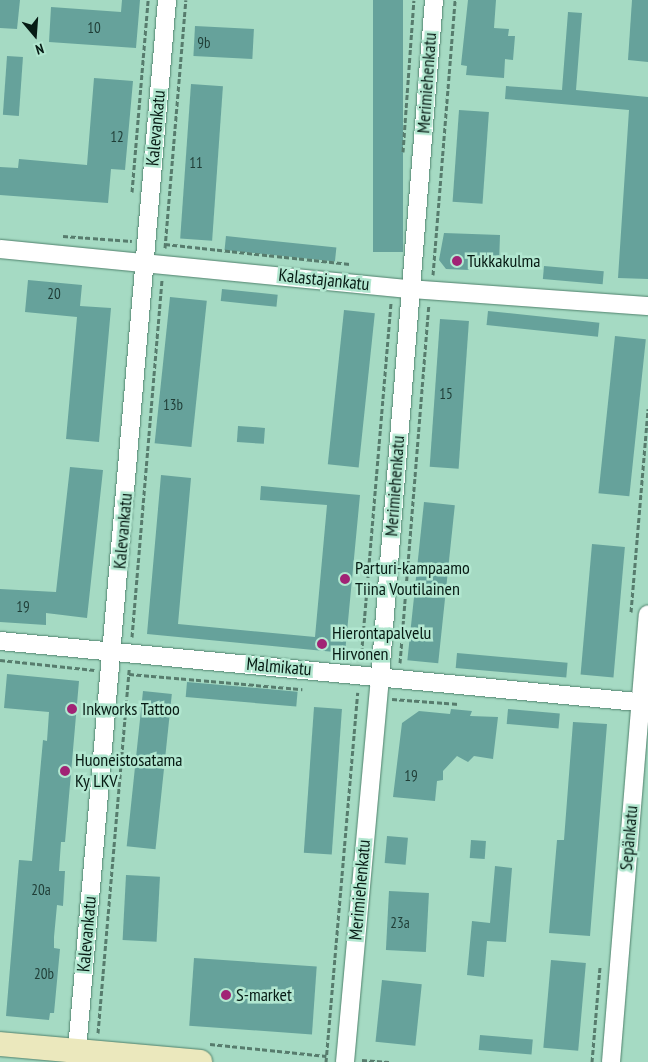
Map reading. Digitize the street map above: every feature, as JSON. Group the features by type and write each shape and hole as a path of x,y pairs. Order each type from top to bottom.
{"main road":[{"path":"0,1044 83,1056 200,1062"}],"street":[{"name":"Kalevankatu","path":"83,1056 122,653 144,262 167,0"},
{"name":"Merimiehenkatu","path":"345,1062 380,677 402,288 434,0"},
{"name":"Kalastajankatu","path":"0,249 402,288 648,306"},
{"name":"Sepänkatu","path":"611,1062 644,702 648,615"},
{"name":"Malmikatu","path":"0,641 644,702"}],"path":[{"path":"83,1056 129,674 122,653 164,264 186,0"},
{"path":"403,160 414,0"},
{"path":"326,1062 358,693 402,288"},
{"path":"630,616 648,409"},
{"path":"0,660 92,669"},
{"path":"129,674 308,689"},
{"path":"348,693 358,693"},
{"path":"363,1060 389,1062"}],"building":[{"path":"0,0 20,0 17,29 0,28"},
{"path":"122,0 140,0 136,48 49,42 51,7 121,12"},
{"path":"373,0 403,0 403,252 373,252"},
{"path":"468,0 496,0 494,28 509,29 508,36 515,36 513,60 505,59 504,78 466,75 467,66 461,65"},
{"path":"632,0 648,0 648,62 628,60"},
{"path":"568,12 582,13 576,90 648,97 648,279 618,278 629,110 505,99 506,86 562,90"},
{"path":"195,26 254,29 252,59 193,56"},
{"path":"7,56 23,57 19,116 3,115"},
{"path":"94,78 133,81 125,170 111,169 108,203 0,195 0,167 18,168 19,159 87,165"},
{"path":"191,84 223,86 212,241 180,239"},
{"path":"459,110 489,112 483,204 453,202"},
{"path":"444,233 500,235 499,265 469,264 469,270 446,269 439,260"},
{"path":"226,236 336,248 335,262 225,250"},
{"path":"544,266 604,271 603,284 543,279"},
{"path":"28,280 82,285 80,306 111,308 99,442 66,439 77,317 25,312"},
{"path":"222,289 278,295 276,307 221,301"},
{"path":"170,297 207,301 191,447 155,443"},
{"path":"344,310 375,313 359,467 328,464"},
{"path":"488,311 599,323 598,337 487,325"},
{"path":"440,319 469,321 459,469 430,467"},
{"path":"615,336 646,339 629,496 598,493"},
{"path":"238,426 265,428 264,444 237,442"},
{"path":"70,467 103,470 87,618 46,613 46,625 0,622 0,589 56,592"},
{"path":"161,475 191,478 178,624 315,637 327,505 260,500 261,486 360,495 345,653 147,634"},
{"path":"424,502 455,505 438,663 407,660"},
{"path":"592,544 625,547 613,677 581,675"},
{"path":"457,653 568,663 566,678 456,668"},
{"path":"7,674 79,681 65,842 61,842 59,871 65,871 63,906 57,905 54,937 54,948 60,949 54,1013 50,1013 49,1020 6,1016 19,860 32,861 43,740 47,741 49,712 4,708"},
{"path":"187,682 298,692 296,707 186,697"},
{"path":"143,691 172,694 156,849 127,846"},
{"path":"314,707 342,709 332,855 304,853"},
{"path":"451,709 472,711 470,716 498,717 493,759 474,756 468,762 457,756 443,771 443,780 437,781 435,801 393,797 402,723 419,711 450,714"},
{"path":"508,709 560,714 558,728 507,724"},
{"path":"573,722 607,724 590,936 549,933 557,840 564,840"},
{"path":"387,836 408,838 406,865 385,863"},
{"path":"471,840 486,841 485,859 470,858"},
{"path":"495,866 512,868 506,942 487,941 484,977 467,975 472,921 490,923"},
{"path":"126,875 160,877 157,942 123,940"},
{"path":"389,891 429,893 426,952 386,950"},
{"path":"194,958 317,967 312,1034 189,1026"},
{"path":"551,960 586,963 578,1051 543,1048"},
{"path":"382,980 422,984 415,1046 376,1042"},
{"path":"480,1035 533,1040 531,1055 479,1050"}],"place":[{"name":"Tukkakulma","path":"457,261"},
{"name":"Parturi-kampaamo Tiina Voutilainen","path":"345,579"},
{"name":"Hierontapalvelu Hirvonen","path":"322,644"},
{"name":"Inkworks Tattoo","path":"72,709"},
{"name":"Huoneistosatama Ky LKV","path":"65,771"},
{"name":"S-market","path":"226,995"}]}
